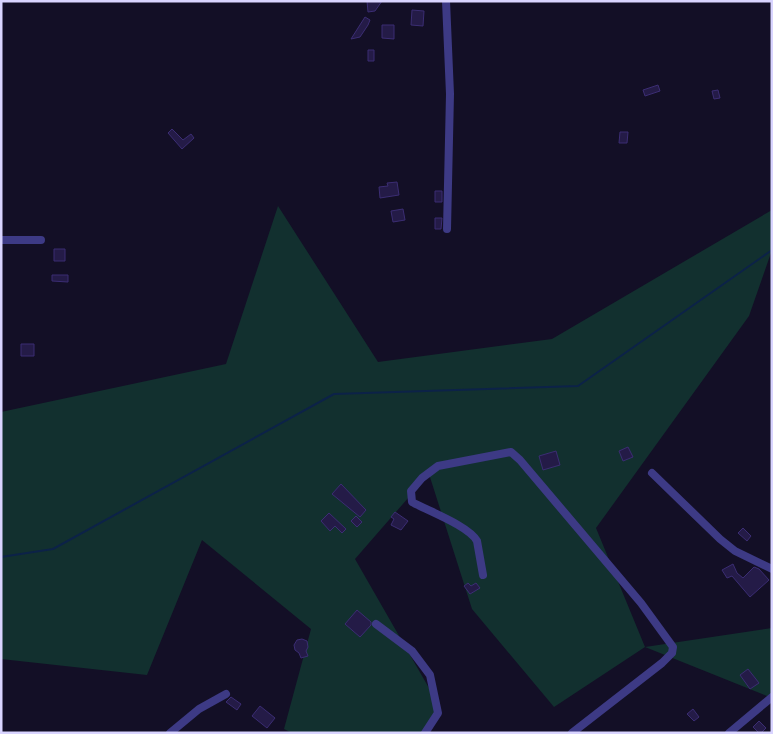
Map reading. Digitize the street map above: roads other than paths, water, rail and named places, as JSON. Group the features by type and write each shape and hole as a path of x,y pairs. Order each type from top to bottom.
{"street":[{"path":"446,1 450,94 447,229"},
{"path":"1,240 41,240"},
{"path":"483,575 477,541 474,537 466,530 412,502 411,492 422,478 438,466 512,452 641,603 673,647 672,653 662,663 572,733"},
{"path":"652,473 720,539 746,557 772,569"},
{"path":"376,624 412,651 430,675 438,713 425,733"},
{"path":"170,733 199,709 226,694"},
{"path":"729,733 772,697"}],"waterway":[{"path":"1,557 53,549 334,394 578,386 772,250"}]}
